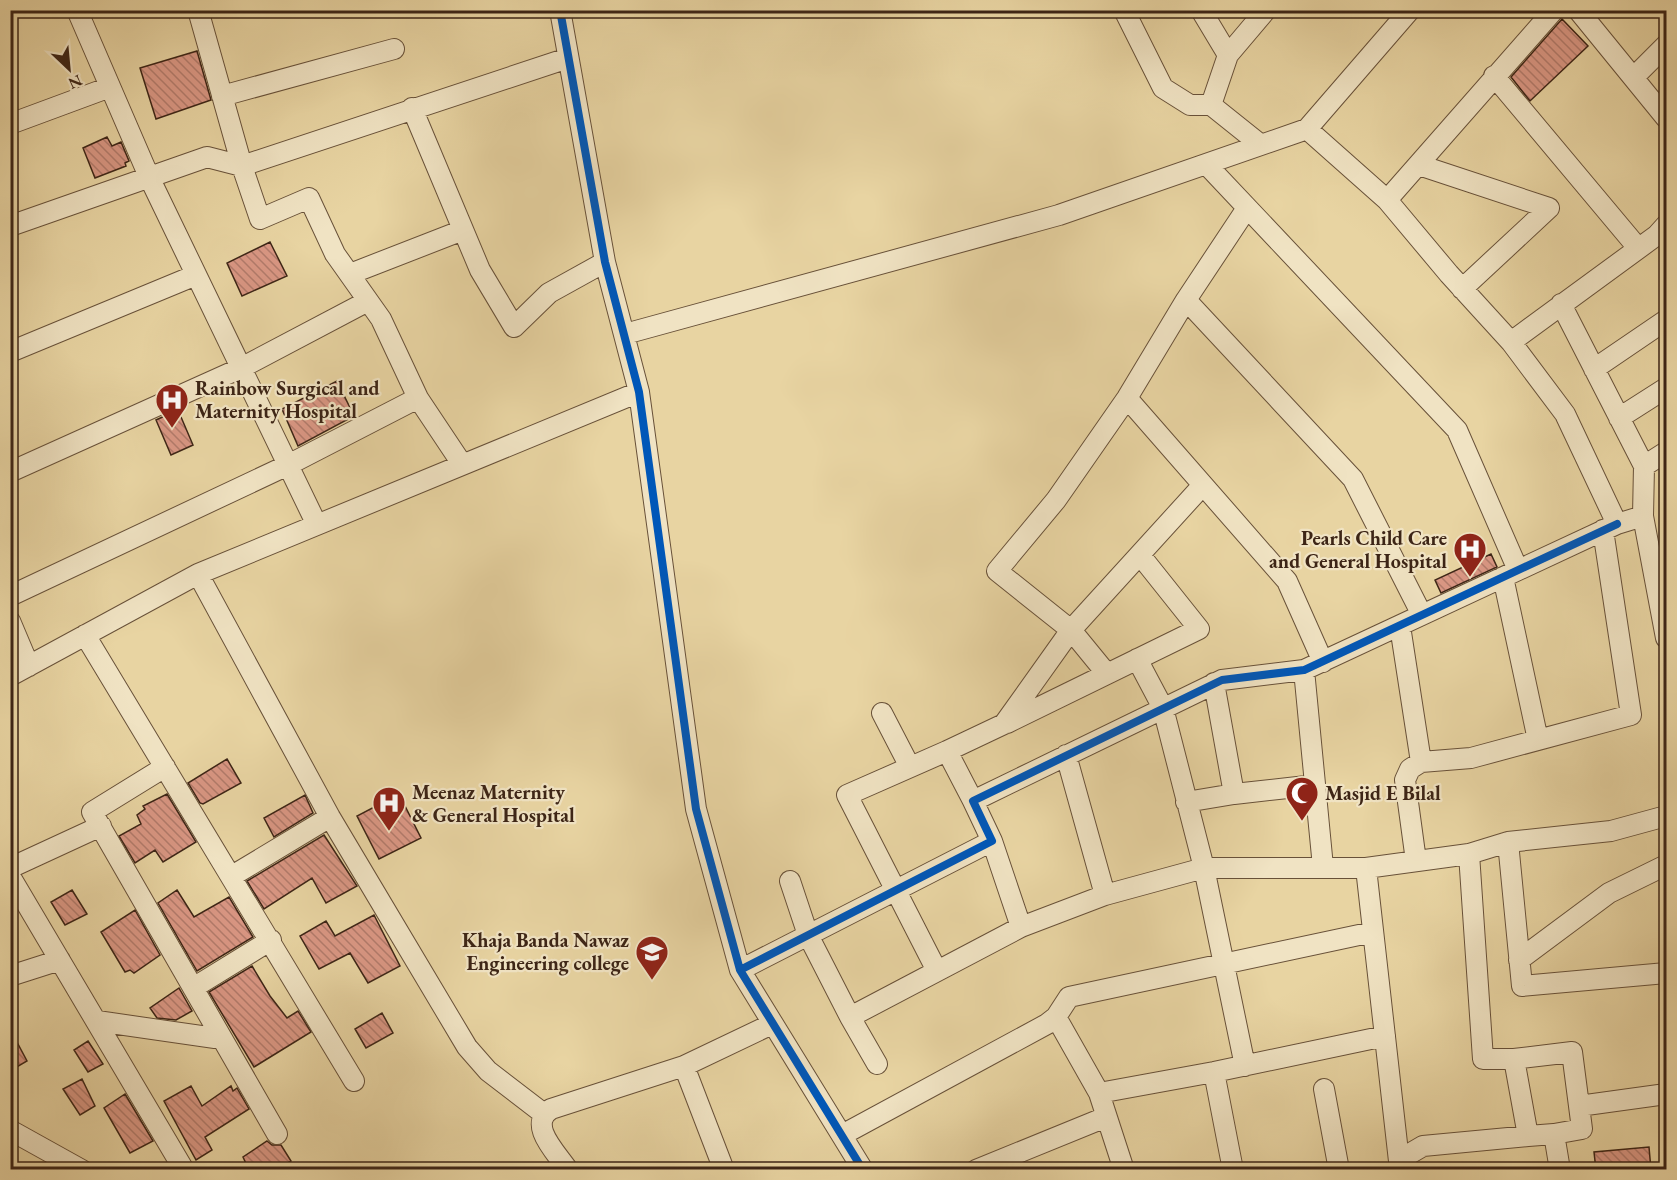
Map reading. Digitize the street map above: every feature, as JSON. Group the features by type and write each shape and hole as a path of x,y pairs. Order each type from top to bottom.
{"street":[{"path":"77,10 150,179 316,524"},
{"path":"198,10 242,166 260,219 309,198 335,254 381,319 418,398 462,464"},
{"path":"560,10 605,262 639,392 696,808 740,970 863,1170"},
{"path":"1124,10 1163,88 1191,105 1211,105 1261,145"},
{"path":"1202,10 1228,55"},
{"path":"1211,105 1228,55 1266,10"},
{"path":"625,334 1059,215 1307,129 1410,10"},
{"path":"1387,200 1554,10"},
{"path":"1578,10 1666,118"},
{"path":"1634,76 1666,45"},
{"path":"222,96 394,49"},
{"path":"10,226 150,179 207,157 242,166 568,58"},
{"path":"1494,76 1638,248"},
{"path":"10,124 110,87"},
{"path":"412,108 480,270 514,327 549,294 605,262"},
{"path":"1307,129 1387,200 1462,289 1511,342 1565,414 1610,527 1631,715 1471,758 1421,762 1410,769 1405,780 1416,861"},
{"path":"1206,164 1457,430 1510,573 1538,740"},
{"path":"1419,165 1549,208 1462,289"},
{"path":"1107,674 1071,630 997,571 1056,500 1127,398 1186,300 1247,208"},
{"path":"1511,342 1666,225"},
{"path":"350,274 463,230"},
{"path":"10,352 196,276"},
{"path":"1186,300 1353,479 1422,615"},
{"path":"10,472 241,368 368,301"},
{"path":"1561,304 1644,466 1643,516 1661,582 1666,638"},
{"path":"1594,369 1666,320"},
{"path":"1619,418 1666,388"},
{"path":"10,676 198,574 639,392"},
{"path":"10,596 288,465 418,398"},
{"path":"1127,398 1287,581 1323,662"},
{"path":"1644,466 1666,452"},
{"path":"1004,724 1071,630 1203,485"},
{"path":"973,801 1222,680 1304,670 1610,527 1643,516"},
{"path":"937,971 847,795 947,751 1199,629 1140,555"},
{"path":"198,574 330,818 471,1054 488,1071 544,1114"},
{"path":"10,621 29,666"},
{"path":"1400,626 1421,762"},
{"path":"86,635 354,1081"},
{"path":"1137,659 1163,708 1204,868 1245,1066"},
{"path":"1304,670 1323,867"},
{"path":"1214,684 1234,794"},
{"path":"882,713 910,767"},
{"path":"947,751 992,841 1021,927"},
{"path":"1066,755 1105,895"},
{"path":"165,767 92,812 277,1134"},
{"path":"1186,802 1315,785"},
{"path":"850,1017 1021,927 1105,895 1204,868 1366,868 1469,854 1508,842 1611,831 1666,816"},
{"path":"232,876 330,818"},
{"path":"10,868 101,826"},
{"path":"740,970 992,841"},
{"path":"1508,842 1522,986 1666,973"},
{"path":"1400,1165 1423,1146 1554,1134 1582,1129 1572,1052 1514,1059 1483,1059 1469,854"},
{"path":"1519,960 1609,893 1666,865"},
{"path":"1366,868 1400,1165"},
{"path":"10,876 184,1170"},
{"path":"790,881 808,935 877,1064"},
{"path":"843,1135 1056,1017 1069,997 1224,966 1373,932"},
{"path":"194,988 271,940"},
{"path":"10,976 60,960"},
{"path":"1056,1017 1099,1093 1124,1170"},
{"path":"97,1022 215,1038"},
{"path":"568,1170 542,1133 540,1124 544,1114 551,1109 684,1066 772,1024"},
{"path":"1099,1093 1245,1066 1385,1036"},
{"path":"1514,1059 1528,1136"},
{"path":"684,1066 724,1170"},
{"path":"1214,1072 1233,1170"},
{"path":"1324,1089 1339,1170"},
{"path":"1579,1106 1666,1094"},
{"path":"976,1170 1106,1117"},
{"path":"10,1130 82,1170"},
{"path":"1554,1134 1560,1170"}],"building":[{"path":"1562,19 1588,46 1530,101 1511,77"},
{"path":"197,51 211,100 156,119 140,68"},
{"path":"107,137 112,146 121,142 129,161 125,163 126,166 95,178 83,148"},
{"path":"270,242 287,276 242,296 227,263"},
{"path":"337,381 354,416 298,446 282,409"},
{"path":"178,410 193,445 171,455 156,420"},
{"path":"1491,554 1497,567 1441,593 1435,580"},
{"path":"227,759 241,783 203,804 200,803 188,783"},
{"path":"167,794 196,842 163,862 155,850 135,863 119,836 141,824 137,815 145,809 143,806"},
{"path":"399,794 421,838 379,859 357,816"},
{"path":"305,795 313,813 274,837 264,818"},
{"path":"324,835 357,886 326,903 312,878 264,909 247,881"},
{"path":"72,890 87,914 65,925 51,902"},
{"path":"177,890 194,917 229,897 253,937 197,971 158,903"},
{"path":"135,910 160,955 134,973 130,970 125,972 101,932"},
{"path":"374,915 400,966 368,983 350,953 319,969 300,936 326,921 335,936"},
{"path":"252,966 270,996 287,1018 298,1011 311,1032 254,1067 209,992"},
{"path":"179,988 192,1011 176,1020 157,1018 150,1008"},
{"path":"382,1013 393,1033 366,1048 355,1029"},
{"path":"10,1029 27,1061 10,1071"},
{"path":"88,1041 103,1064 88,1072 74,1050"},
{"path":"82,1079 95,1106 80,1115 63,1089"},
{"path":"191,1086 202,1106 231,1086 233,1091 237,1088 249,1109 205,1137 212,1150 196,1160 164,1101"},
{"path":"125,1094 153,1141 130,1153 104,1108"},
{"path":"267,1141 272,1145 281,1145 291,1161 276,1170 249,1170 243,1157"},
{"path":"1649,1147 1651,1170 1596,1170 1594,1152"}],"cycle path":[{"path":"560,10 605,262 639,392 696,809 740,970 863,1170"},
{"path":"740,970 992,841 973,801 1222,680 1304,670 1617,524"}],"place":[{"name":"Rainbow Surgical and Maternity Hospital","path":"172,429"},
{"name":"Pearls Child Care and General Hospital","path":"1470,578"},
{"name":"Masjid E Bilal","path":"1302,822"},
{"name":"Meenaz Maternity & General Hospital","path":"389,832"},
{"name":"Khaja Banda Nawaz Engineering college","path":"652,981"}]}
